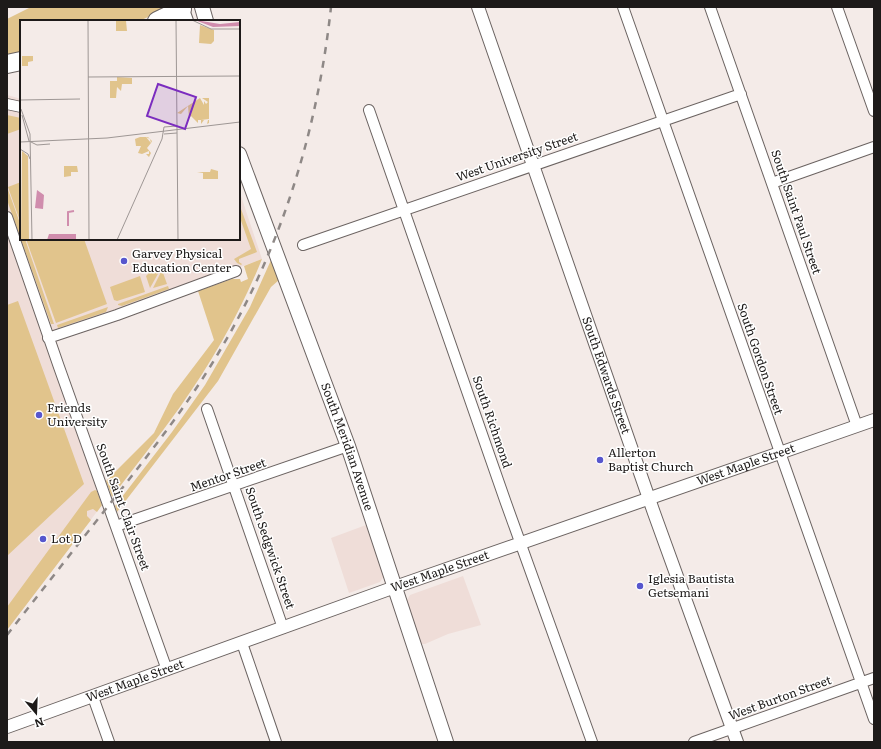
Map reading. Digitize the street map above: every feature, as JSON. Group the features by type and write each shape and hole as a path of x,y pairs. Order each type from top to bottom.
{"highway":[{"path":"159,20 184,11"},
{"path":"7,64 20,61"}],"main road":[{"path":"202,7 206,20"},
{"name":"South Meridian Avenue","path":"240,157 348,446 446,742"}],"street":[{"name":"South Edwards Street","path":"478,7 649,499 738,742"},
{"name":"South Gordon Street","path":"623,7 779,454 874,719"},
{"name":"South Saint Paul Street","path":"710,7 857,426"},
{"path":"838,7 874,111"},
{"name":"West University Street","path":"303,245 741,94"},
{"path":"7,104 20,107"},
{"name":"South Richmond","path":"369,110 592,742"},
{"path":"772,183 874,147"},
{"name":"South Saint Clair Street","path":"7,217 48,338 167,670"},
{"path":"48,338 117,315 236,271"},
{"name":"South Sedgwick Street","path":"208,409 283,628"},
{"name":"West Maple Street","path":"7,727 395,587 874,420"},
{"name":"Mentor Street","path":"116,526 348,446"},
{"path":"242,643 276,742"},
{"name":"West Burton Street","path":"694,742 874,678"},
{"path":"93,696 109,742"}],"shaded area":[{"path":"31,7 171,7 141,20 20,20 20,55 7,57 7,19"},
{"name":"Friends University","path":"7,95 20,99 20,240 240,240 240,193 262,259 44,339 102,505 7,630"},
{"path":"7,115 20,118 20,129 7,134"},
{"path":"20,182 20,221 8,187"},
{"path":"7,187 20,223 20,237 7,200"},
{"path":"240,210 257,252 239,259 239,262 242,264 241,265 234,259 251,249 240,218"},
{"path":"21,240 25,240 54,324 51,324"},
{"path":"26,240 84,240 107,304 56,323"},
{"path":"262,259 245,298 225,336 192,390 172,419 112,497 106,481 154,433 173,394 214,340 198,291 232,279 240,279 241,282 248,279 244,266"},
{"path":"271,260 279,280 271,287 218,381 117,512 115,506 172,432 205,385 250,307"},
{"path":"156,270 159,272 150,288 146,276 150,272"},
{"path":"162,270 167,284 153,288"},
{"path":"140,276 145,292 117,301 114,300 110,287"},
{"path":"168,286 169,289 122,306 118,305 118,304"},
{"path":"18,301 84,484 7,556 7,305"},
{"path":"108,307 106,312 58,328 57,325"},
{"path":"95,490 97,491 102,505 97,512 93,509 87,511 87,516 91,520 7,630 7,607 91,492"},
{"path":"366,525 384,576 380,582 349,593 331,538"},
{"path":"463,576 481,625 448,634 422,644 419,642 407,605 407,600 410,595"}],"railway":[{"path":"7,635 170,426 219,352 241,312 279,229 294,186 317,97 331,7"}],"place":[{"name":"Garvey Physical Education Center","path":"124,261"},
{"name":"Friends University","path":"39,415"},
{"name":"Allerton Baptist Church","path":"600,460"},
{"name":"Lot D","path":"43,539"},
{"name":"Iglesia Bautista Getsemani","path":"640,586"}]}
